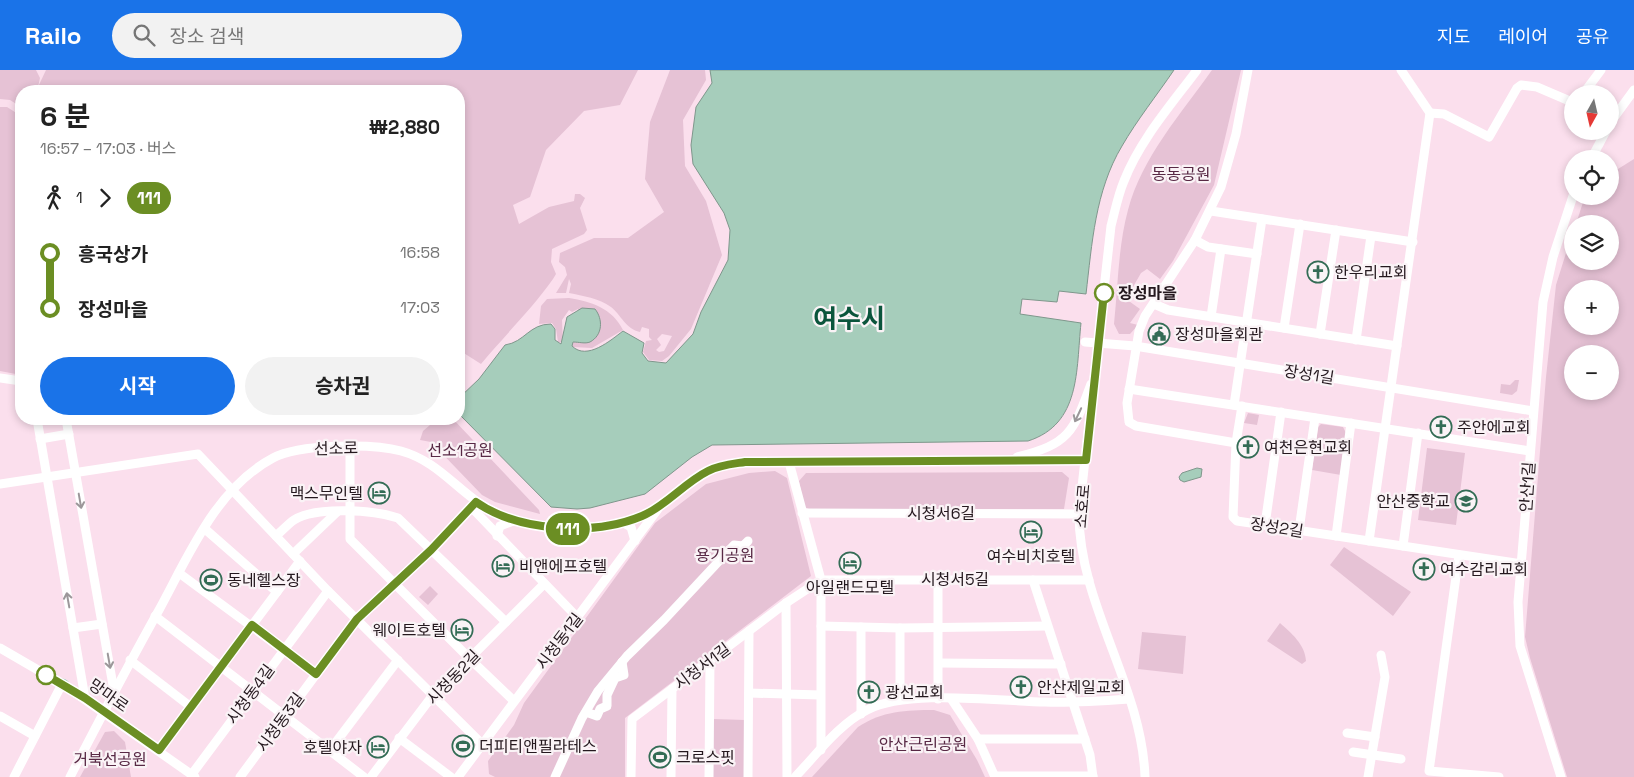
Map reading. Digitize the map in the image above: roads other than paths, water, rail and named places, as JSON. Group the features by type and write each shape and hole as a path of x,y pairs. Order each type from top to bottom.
{"street":[{"name":"소호로","path":"1145,777 1141,740 1089,580 1079,540 1079,514 1111,226 1124,180 1145,142 1196,70"},
{"path":"1248,70 1229,162 1211,211 1139,331 1135,346 1127,411 1131,424 1236,443 1241,363 1262,219"},
{"path":"1369,541 1430,113 1401,70"},
{"path":"1590,85 1601,70"},
{"path":"1430,113 1444,114 1489,137 1517,88 1521,85 1537,87 1564,99"},
{"path":"1619,110 1634,90"},
{"name":"안산1길","path":"1561,777 1520,646 1518,602 1543,302 1553,257 1570,205"},
{"path":"1211,211 1413,242"},
{"path":"1284,328 1300,224"},
{"path":"1320,334 1336,230"},
{"path":"1356,340 1371,236"},
{"path":"1195,240 1208,247 1257,254"},
{"path":"1211,316 1221,249"},
{"path":"1154,304 1168,310 1397,346"},
{"name":"장성1길","path":"1085,342 1135,346 1533,410"},
{"path":"1004,460 1051,447 1067,436 1077,419 1096,370"},
{"path":"0,378 15,380"},
{"path":"1129,389 1530,450"},
{"path":"1265,525 1281,412"},
{"path":"1299,530 1315,418"},
{"path":"1336,536 1352,423"},
{"path":"38,425 85,698"},
{"path":"67,425 114,691"},
{"path":"1403,546 1418,433"},
{"path":"40,439 69,434"},
{"name":"장성2길","path":"1236,443 1234,517 1237,521 1522,564"},
{"path":"350,447 350,539 394,585 514,701"},
{"name":"선소로","path":"70,777 130,660 205,529 231,491 247,476 274,457 293,450 312,448 390,448 416,456 446,475 474,504 516,520 570,529 622,522 642,516 661,504"},
{"path":"0,484 198,454 231,491 328,591 482,744"},
{"path":"661,504 696,478 719,467 752,462 1086,460"},
{"path":"788,462 821,580 821,750"},
{"path":"474,504 497,536 577,617"},
{"name":"시청동3길","path":"240,777 357,619 431,550 474,504"},
{"name":"시청동1길","path":"458,777 661,504"},
{"path":"276,536 294,520 301,517 337,512 377,512 398,518 506,622"},
{"path":"159,750 277,592 297,558 337,512"},
{"name":"시청서6길","path":"802,513 1079,514"},
{"path":"497,536 500,526 516,520"},
{"path":"622,522 631,527 635,541"},
{"path":"205,529 277,592"},
{"path":"555,777 598,691 622,662 734,545 743,546 748,541"},
{"path":"1459,555 1429,771 1499,777"},
{"path":"179,573 316,674"},
{"path":"938,579 940,663 938,699"},
{"name":"시청서5길","path":"821,580 1089,580"},
{"name":"시청서1길","path":"630,777 632,719 786,603 821,580"},
{"path":"952,700 978,739 995,776 1093,777 1085,739 1033,580"},
{"name":"시청동2길","path":"371,777 433,695 544,584"},
{"name":"시청동4길","path":"194,776 253,690 328,591"},
{"path":"786,603 787,777"},
{"path":"155,616 364,777"},
{"path":"73,628 102,624"},
{"path":"821,626 900,628 1047,626"},
{"path":"861,627 861,714"},
{"path":"900,628 900,699"},
{"path":"748,777 749,631"},
{"name":"망마로","path":"0,648 85,698 194,776"},
{"path":"1368,777 1385,677 1381,655"},
{"path":"130,660 191,707"},
{"path":"330,750 398,660"},
{"path":"710,660 710,777"},
{"path":"586,712 597,716 600,709 607,706 607,694 615,678 624,675 622,662"},
{"path":"940,663 1061,664"},
{"path":"14,777 63,684"},
{"path":"671,777 672,689"},
{"path":"748,693 820,695"},
{"path":"795,777 821,750 861,714 879,705 900,699 1073,702 1129,699"},
{"path":"0,717 35,736"},
{"path":"1347,733 1375,737"},
{"path":"399,738 451,777"},
{"path":"978,739 1085,739"},
{"path":"1353,752 1401,760"}],"place":[{"name":"한우리교회","path":"1318,272"},
{"name":"장성마을","path":"1104,293"},
{"name":"장성마을회관","path":"1159,334"},
{"name":"주안에교회","path":"1441,427"},
{"name":"여천은현교회","path":"1248,447"},
{"name":"맥스무인텔","path":"379,493"},
{"name":"안산중학교","path":"1466,501"},
{"name":"여수비치호텔","path":"1031,532"},
{"name":"아일랜드모텔","path":"850,563"},
{"name":"비앤에프호텔","path":"503,566"},
{"name":"여수감리교회","path":"1424,569"},
{"name":"동네헬스장","path":"211,580"},
{"name":"웨이트호텔","path":"462,630"},
{"name":"안산제일교회","path":"1021,687"},
{"name":"광선교회","path":"869,692"},
{"name":"더피티앤필라테스","path":"463,746"},
{"name":"호텔야자","path":"378,747"},
{"name":"크로스핏","path":"660,757"}],"district":[{"name":"여수시","path":"849,319"}],"park label":[{"name":"동동공원","path":"1181,174"},
{"name":"선소1공원","path":"460,450"},
{"name":"용기공원","path":"725,555"},
{"name":"안산근린공원","path":"923,744"},
{"name":"거북선공원","path":"110,759"}]}
